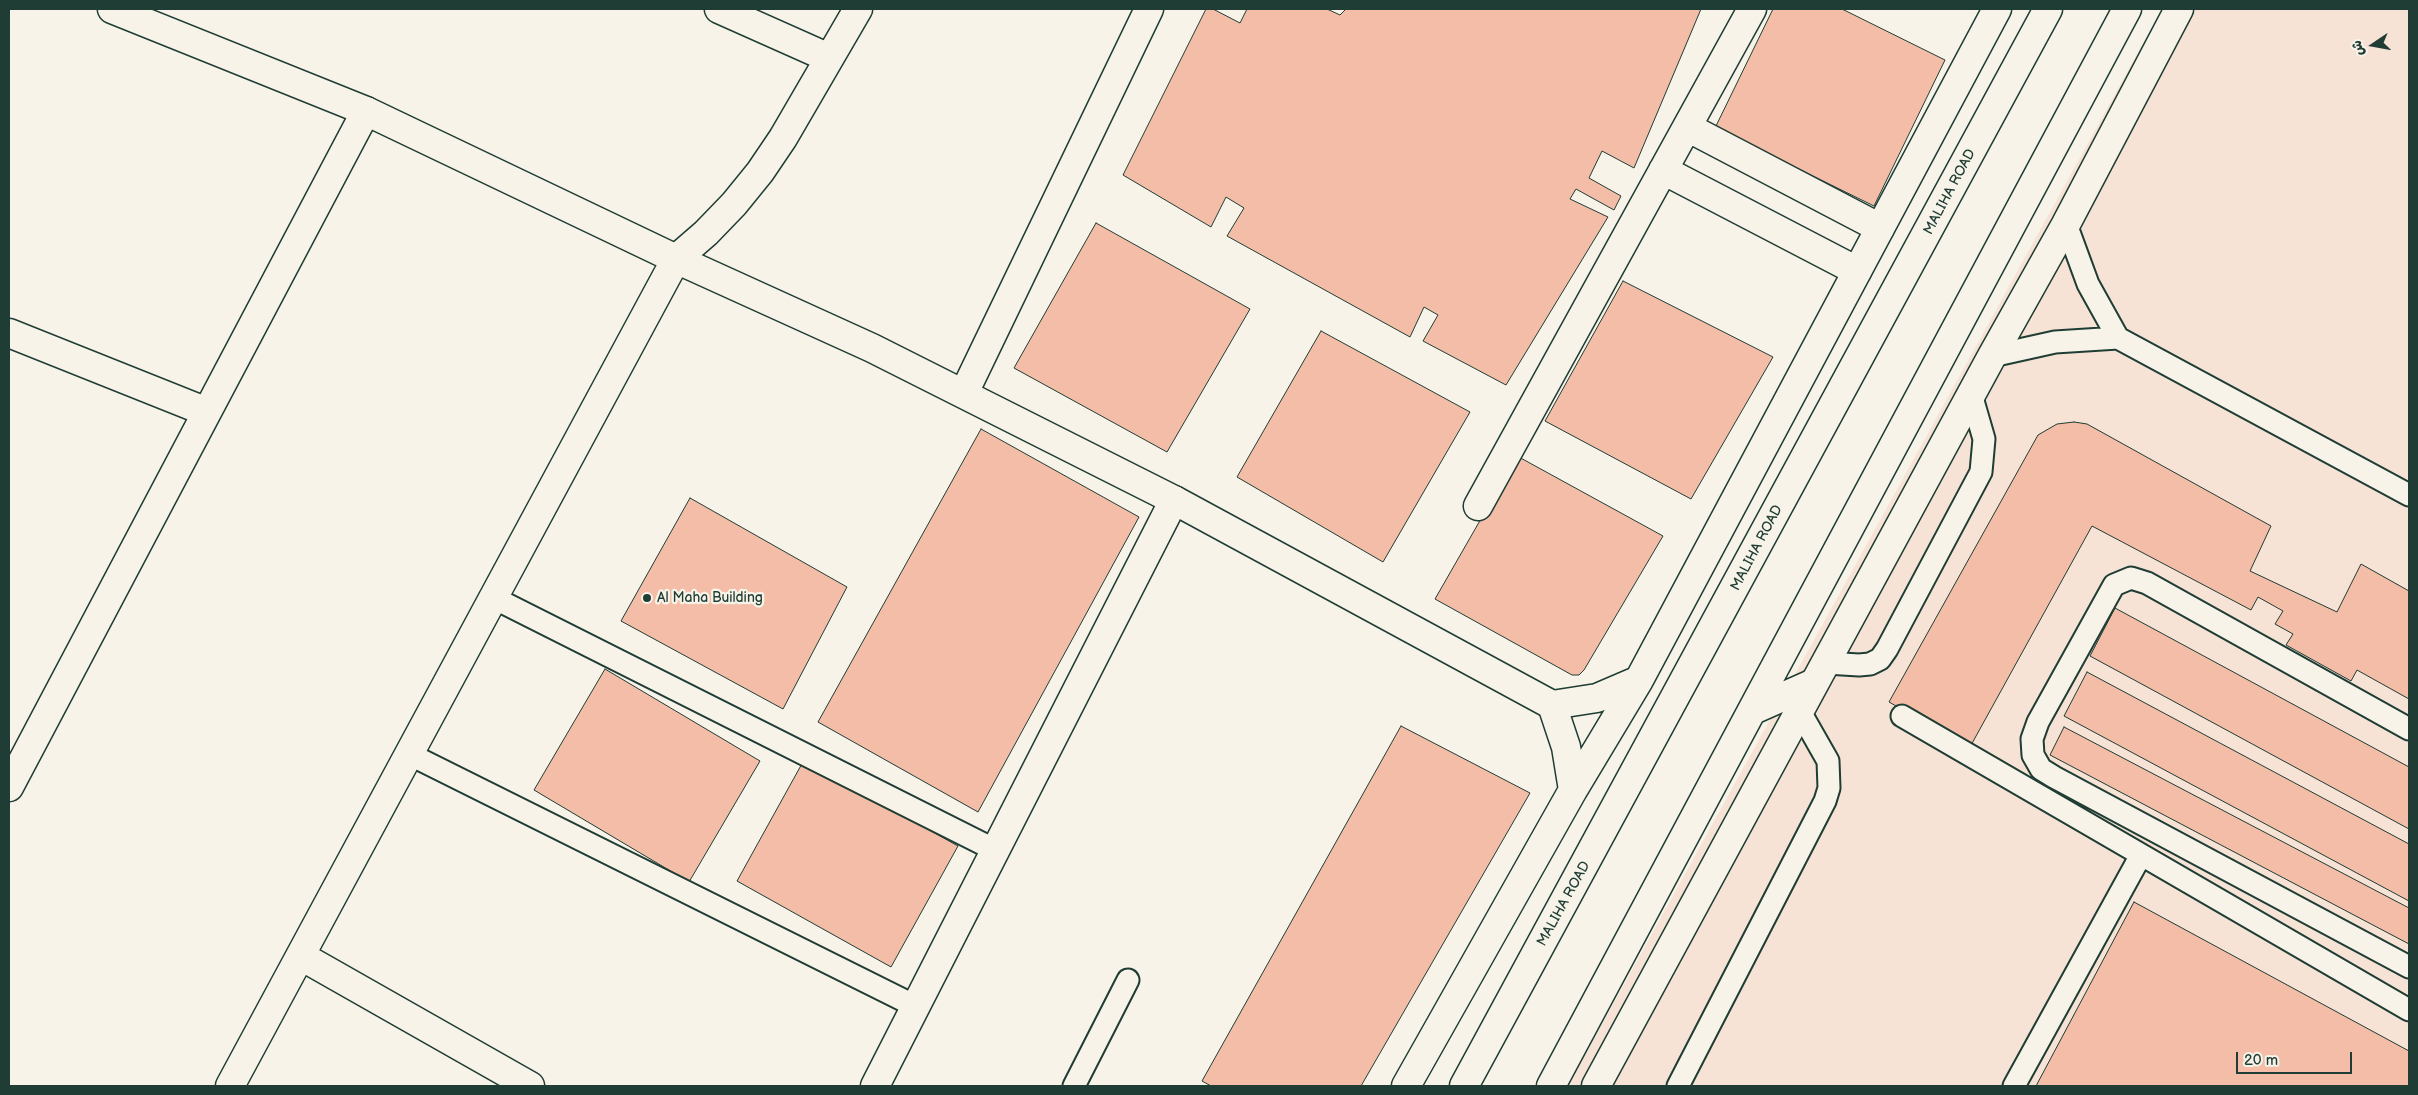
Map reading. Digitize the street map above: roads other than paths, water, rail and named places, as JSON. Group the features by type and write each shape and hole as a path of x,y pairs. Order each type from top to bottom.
{"street":[{"path":"113,9 366,111 676,259 783,307 964,393 1174,500 1552,706 1597,698 1639,680"},
{"path":"719,9 829,58"},
{"path":"230,1086 676,259 729,210 760,172 783,138 858,9"},
{"path":"964,393 1149,9"},
{"path":"1478,506 1752,9"},
{"path":"1406,1086 1573,790 1639,680 1996,9"},
{"name":"MALIHA ROAD","path":"1464,1086 2048,9"},
{"path":"1551,1086 2127,9"},
{"path":"1596,1086 1971,394 2066,224 2179,9"},
{"path":"9,787 366,111"},
{"path":"1687,127 1880,228"},
{"path":"1663,170 1857,271"},
{"path":"9,333 207,412"},
{"path":"875,1086 1174,500"},
{"path":"1753,710 1820,673"},
{"path":"1552,706 1566,747 1573,790"},
{"path":"301,956 530,1086"}],"lane":[{"path":"2066,224 2088,284 2118,338"},
{"path":"1992,356 2055,342 2118,338 2409,495"},
{"path":"1820,673 1870,664 1880,658 1887,649 1981,472 1984,439 1971,394"},
{"path":"2409,729 2147,583 2130,578 2114,585 2038,722 2032,740 2033,755 2041,769 2054,777 2409,967"},
{"path":"494,598 995,850"},
{"path":"1678,1086 1820,810 1829,788 1828,761 1799,710"},
{"path":"1902,716 2409,1010"},
{"path":"409,754 915,1006"},
{"path":"2014,1086 2141,854"},
{"path":"1074,1086 1128,980"}],"place":[{"name":"Al Maha Building","path":"647,598"}]}
